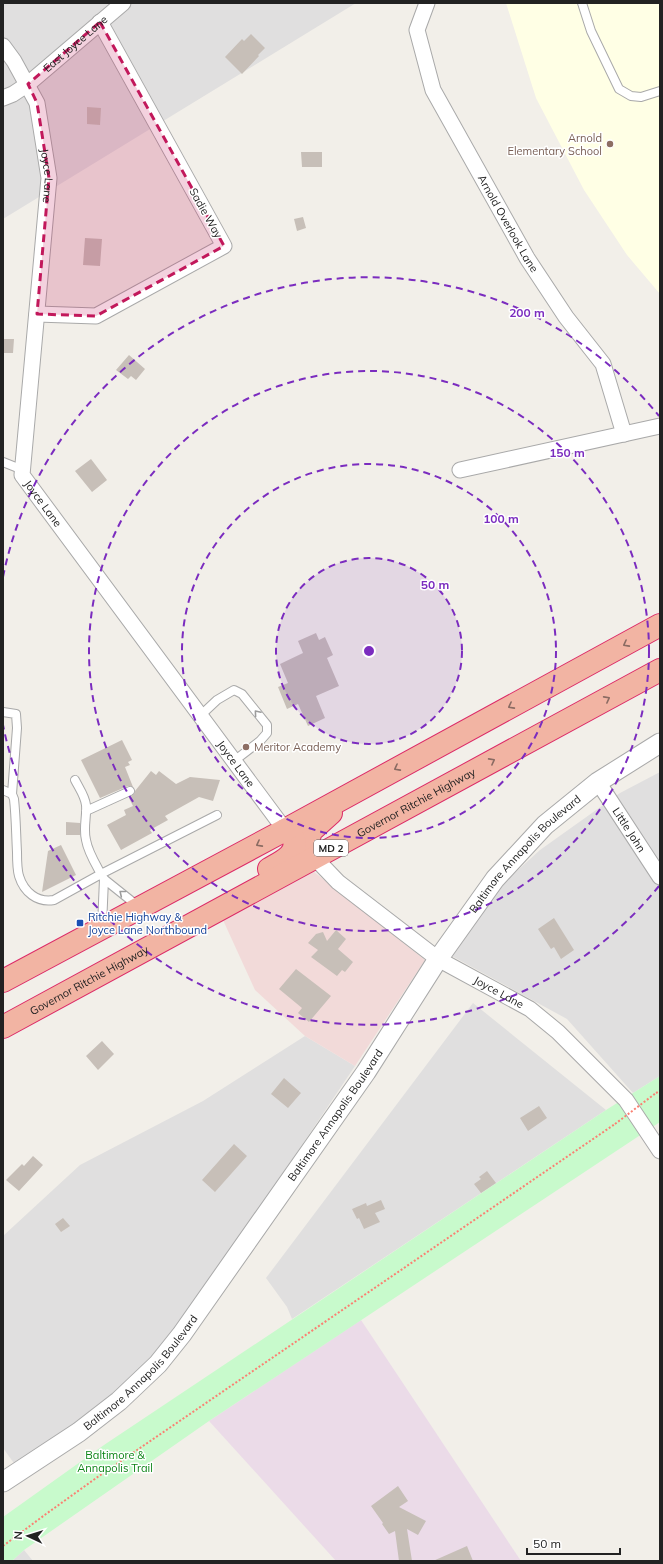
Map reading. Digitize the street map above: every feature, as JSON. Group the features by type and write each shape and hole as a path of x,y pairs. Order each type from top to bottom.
{"highway":[{"path":"3,981 285,830 660,625"},
{"name":"Governor Ritchie Highway","path":"3,1027 660,670"},
{"path":"314,857 308,841 311,830 358,789"},
{"path":"208,915 235,889 289,857 295,847 293,838 285,830"}],"street":[{"name":"East Joyce Lane","path":"3,98 13,94 28,84 123,3"},
{"name":"Arnold Overlook Lane","path":"426,3 417,30 433,90 527,258 566,317 603,364 624,434"},
{"name":"Sadie Way","path":"37,314 96,316 224,246 100,22"},
{"name":"Joyce Lane","path":"3,46 28,84 37,103 49,178 22,475 285,830"},
{"path":"460,470 660,426"},
{"name":"Baltimore Annapolis Boulevard","path":"3,1482 79,1432 119,1401 158,1364 182,1334 366,1072 438,959 495,879 545,825 598,782 660,743"},
{"name":"Little John","path":"598,782 660,877"},
{"name":"Joyce Lane","path":"314,857 338,882 438,959 530,1009 558,1032 626,1100 660,1151"}],"lane":[{"path":"582,3 591,31 619,89 631,96 641,97 660,91"},
{"path":"3,462 23,470"},
{"path":"200,716 217,700 234,690 242,694 267,725 267,733 260,741 234,761"},
{"path":"3,712 16,714 17,728 12,794 15,806 19,876 26,889 39,900 54,900 102,877 217,815"},
{"path":"75,780 85,798 86,811 84,823 86,840 102,877 139,907"},
{"path":"3,790 12,794"},
{"path":"86,811 130,791"},
{"path":"101,928 102,877"}],"path":[{"path":"3,1546 100,1476 615,1124 660,1091"}],"highlighted area":[{"path":"100,22 224,246 96,316 37,314 49,178 37,103 28,84"}],"shaded area":[{"path":"3,3 356,3 3,219"},
{"name":"Arnold Elementary School","path":"506,3 660,3 660,294 627,255 584,190 536,98"},
{"path":"660,772 660,1076 633,1093 567,1019 450,955 497,889 540,850 620,793"},
{"path":"313,871 425,960 355,1066 305,1036 255,990 223,920"},
{"path":"473,1003 606,1110 292,1319 287,1307 266,1278"},
{"path":"305,1036 355,1066 188,1315 136,1376 83,1421 16,1466 3,1448 3,1236 80,1165 203,1101"},
{"path":"361,1320 521,1561 336,1561 209,1421"},
{"path":"24,1550 33,1561 12,1561"}],"green space":[{"name":"Baltimore & Annapolis Trail","path":"660,1076 660,1122 209,1421 24,1550 12,1561 3,1561 3,1517 104,1445 606,1110"}],"building":[{"path":"251,34 265,48 242,74 225,57 242,39 244,41"},
{"path":"87,107 101,108 100,125 87,124"},
{"path":"301,152 322,152 322,167 302,167"},
{"path":"303,217 306,228 297,231 294,219"},
{"path":"85,238 102,239 100,266 83,265"},
{"path":"3,339 14,339 13,353 3,353"},
{"path":"129,355 145,369 136,380 131,376 128,379 116,370"},
{"path":"91,459 107,480 92,492 75,471"},
{"path":"316,633 319,640 325,637 333,655 327,658 339,686 316,696 325,718 308,726 298,704 287,709 278,687 288,683 280,664 303,653 298,641"},
{"path":"122,740 132,760 128,762 130,765 125,767 133,787 128,786 100,798 81,760"},
{"path":"151,771 156,775 159,771 176,784 190,777 220,780 213,801 199,797 165,816 168,820 150,830 152,833 121,850 107,825 126,815 124,810 133,806 129,798 134,794"},
{"path":"66,822 80,823 80,835 66,835"},
{"path":"61,845 76,875 42,892 48,851"},
{"path":"554,918 574,950 561,959 554,947 551,949 538,929"},
{"path":"336,930 346,939 338,949 353,962 345,972 342,970 337,976 311,957 318,950 308,943 316,934 323,932 327,941"},
{"path":"296,969 331,996 309,1022 298,1013 302,1008 279,989"},
{"path":"102,1041 114,1054 98,1070 86,1056"},
{"path":"284,1078 301,1093 288,1108 271,1094"},
{"path":"539,1106 547,1118 528,1131 520,1118"},
{"path":"234,1144 247,1156 215,1192 202,1180"},
{"path":"33,1156 43,1165 19,1191 6,1180 22,1164 24,1166"},
{"path":"487,1171 496,1183 481,1193 474,1184 481,1179 479,1177"},
{"path":"381,1200 385,1209 375,1213 380,1222 364,1229 359,1218 357,1219 352,1209 366,1203 367,1206"},
{"path":"63,1218 70,1226 61,1232 55,1224"},
{"path":"398,1486 408,1501 399,1507 426,1521 418,1535 407,1529 412,1561 399,1561 395,1531 389,1534 371,1506"},
{"path":"467,1546 473,1561 433,1561"}],"place":[{"name":"Arnold Elementary School","path":"610,144"},
{"name":"Meritor Academy","path":"246,747"},
{"name":"Ritchie Highway & Joyce Lane Northbound","path":"80,923"}]}
